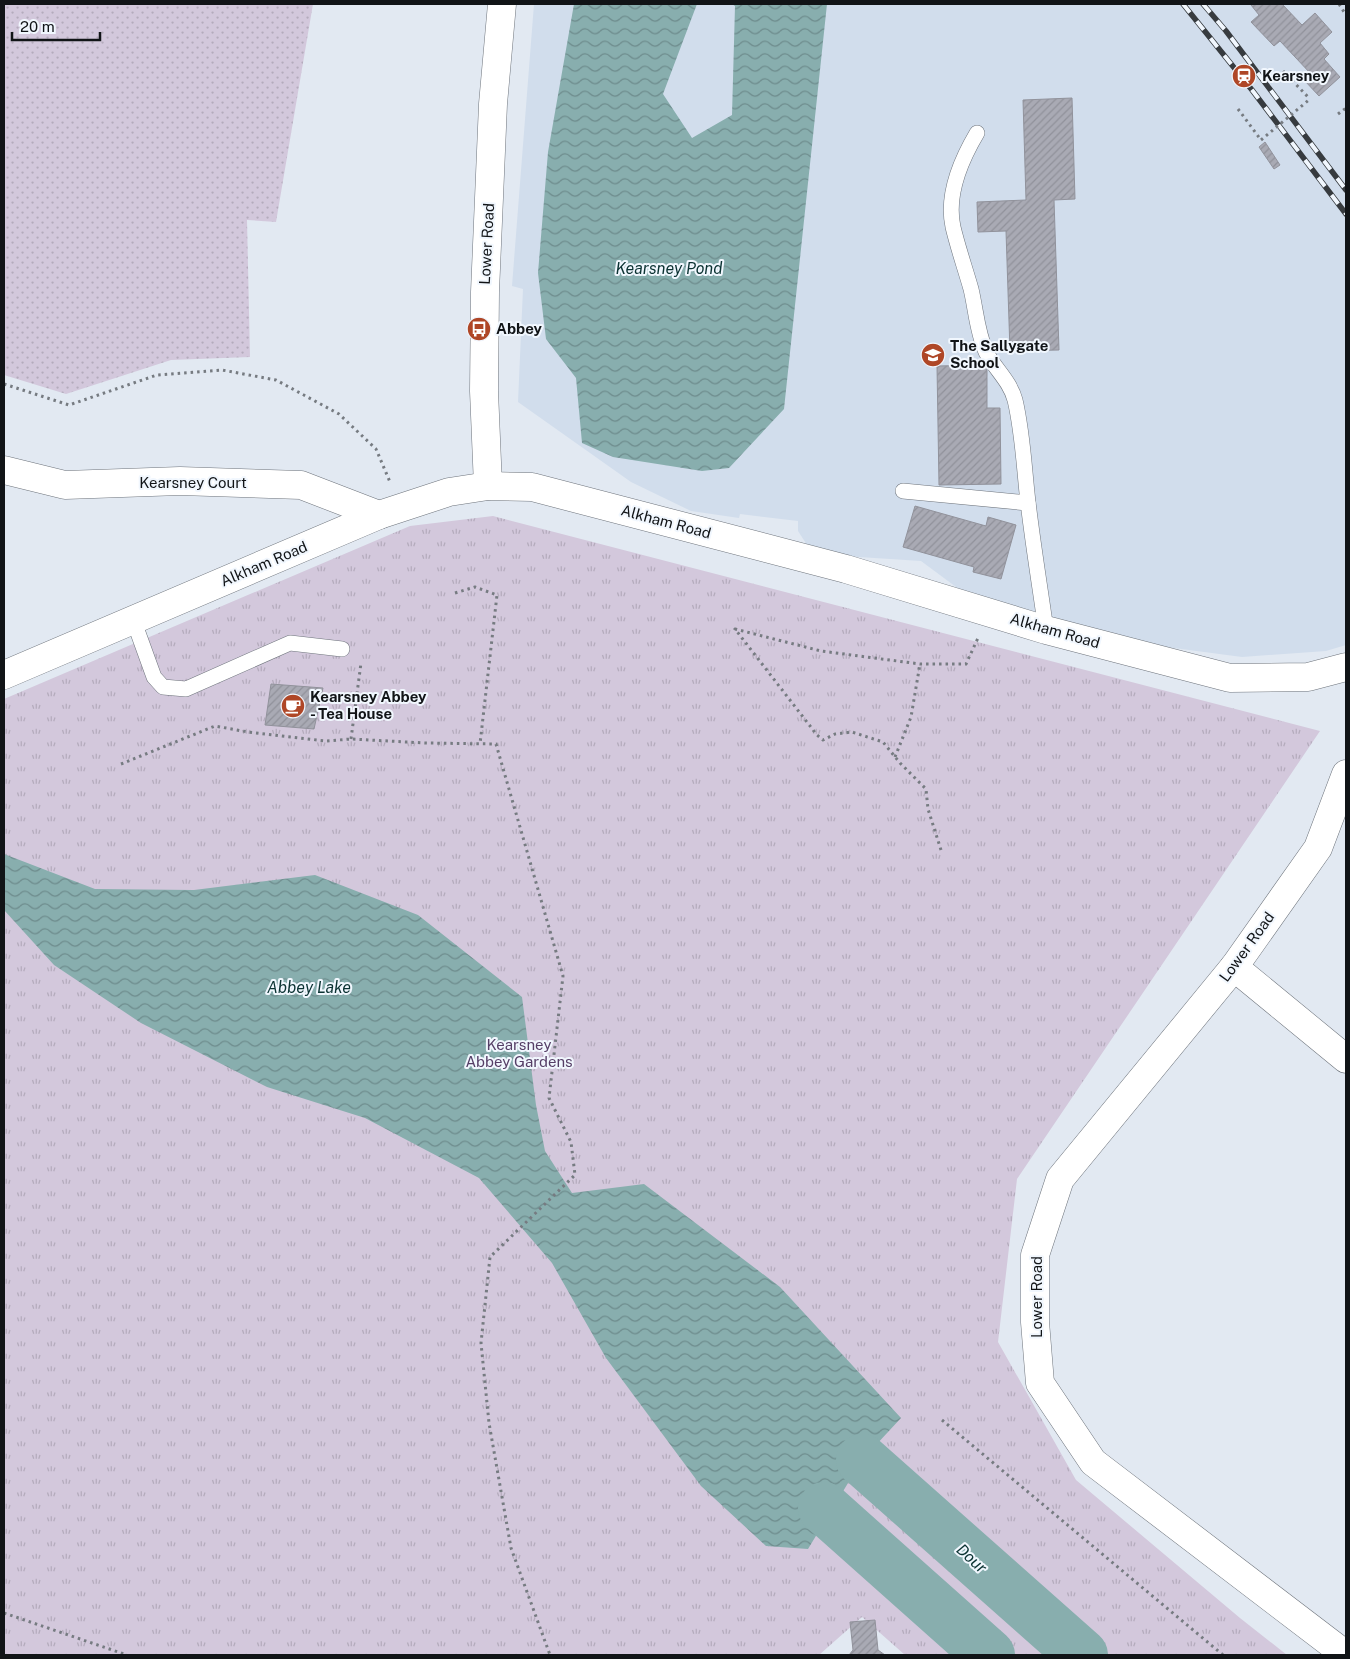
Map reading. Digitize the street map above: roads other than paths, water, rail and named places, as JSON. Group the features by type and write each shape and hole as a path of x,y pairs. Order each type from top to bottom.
{"street":[{"name":"Lower Road","path":"488,486 484,391 485,292 493,104 502,4"},
{"name":"Kearsney Court","path":"4,470 65,485 180,481 301,485 390,512"},
{"name":"Alkham Road","path":"4,675 390,512 449,492 488,486 532,487 846,569 1046,630 1230,678 1308,677 1346,667"},
{"name":"Lower Road","path":"1346,774 1318,848 1234,967 1060,1179 1035,1254 1035,1322 1040,1383 1093,1462 1346,1655"},
{"path":"1234,967 1346,1058"}],"lane":[{"path":"977,133 967,149 959,169 952,207 952,225 975,306 979,334 987,353 1011,387 1015,401 1023,442 1028,503 1046,630"},
{"path":"903,491 1028,503"},
{"path":"133,619 154,677 164,687 186,689 290,643 342,649"}],"water":[{"name":"Kearsney Pond","path":"574,4 697,4 663,94 692,138 732,115 735,6 732,4 827,4 784,409 729,468 702,471 613,457 582,443 576,378 546,339 538,273 548,152"},
{"name":"Abbey Lake","path":"4,854 95,889 194,890 315,875 418,915 522,997 536,1105 545,1151 572,1193 644,1184 780,1287 901,1418 862,1460 808,1549 766,1546 701,1486 606,1358 552,1263 479,1178 365,1118 267,1087 141,1023 54,965 4,910"}],"waterway":[{"name":"Dour","path":"862,1460 1082,1655"},
{"name":"Dour","path":"824,1508 989,1655"}],"railway":[{"path":"1183,4 1252,90 1346,214"},
{"path":"1203,4 1226,31 1346,190"}],"place":[{"name":"Kearsney","path":"1244,76"},
{"name":"Abbey","path":"479,329"},
{"name":"The Sallygate School","path":"933,355"},
{"name":"Kearsney Abbey - Tea House","path":"293,706"}],"park label":[{"name":"Kearsney Abbey Gardens","path":"519,1054"}]}
